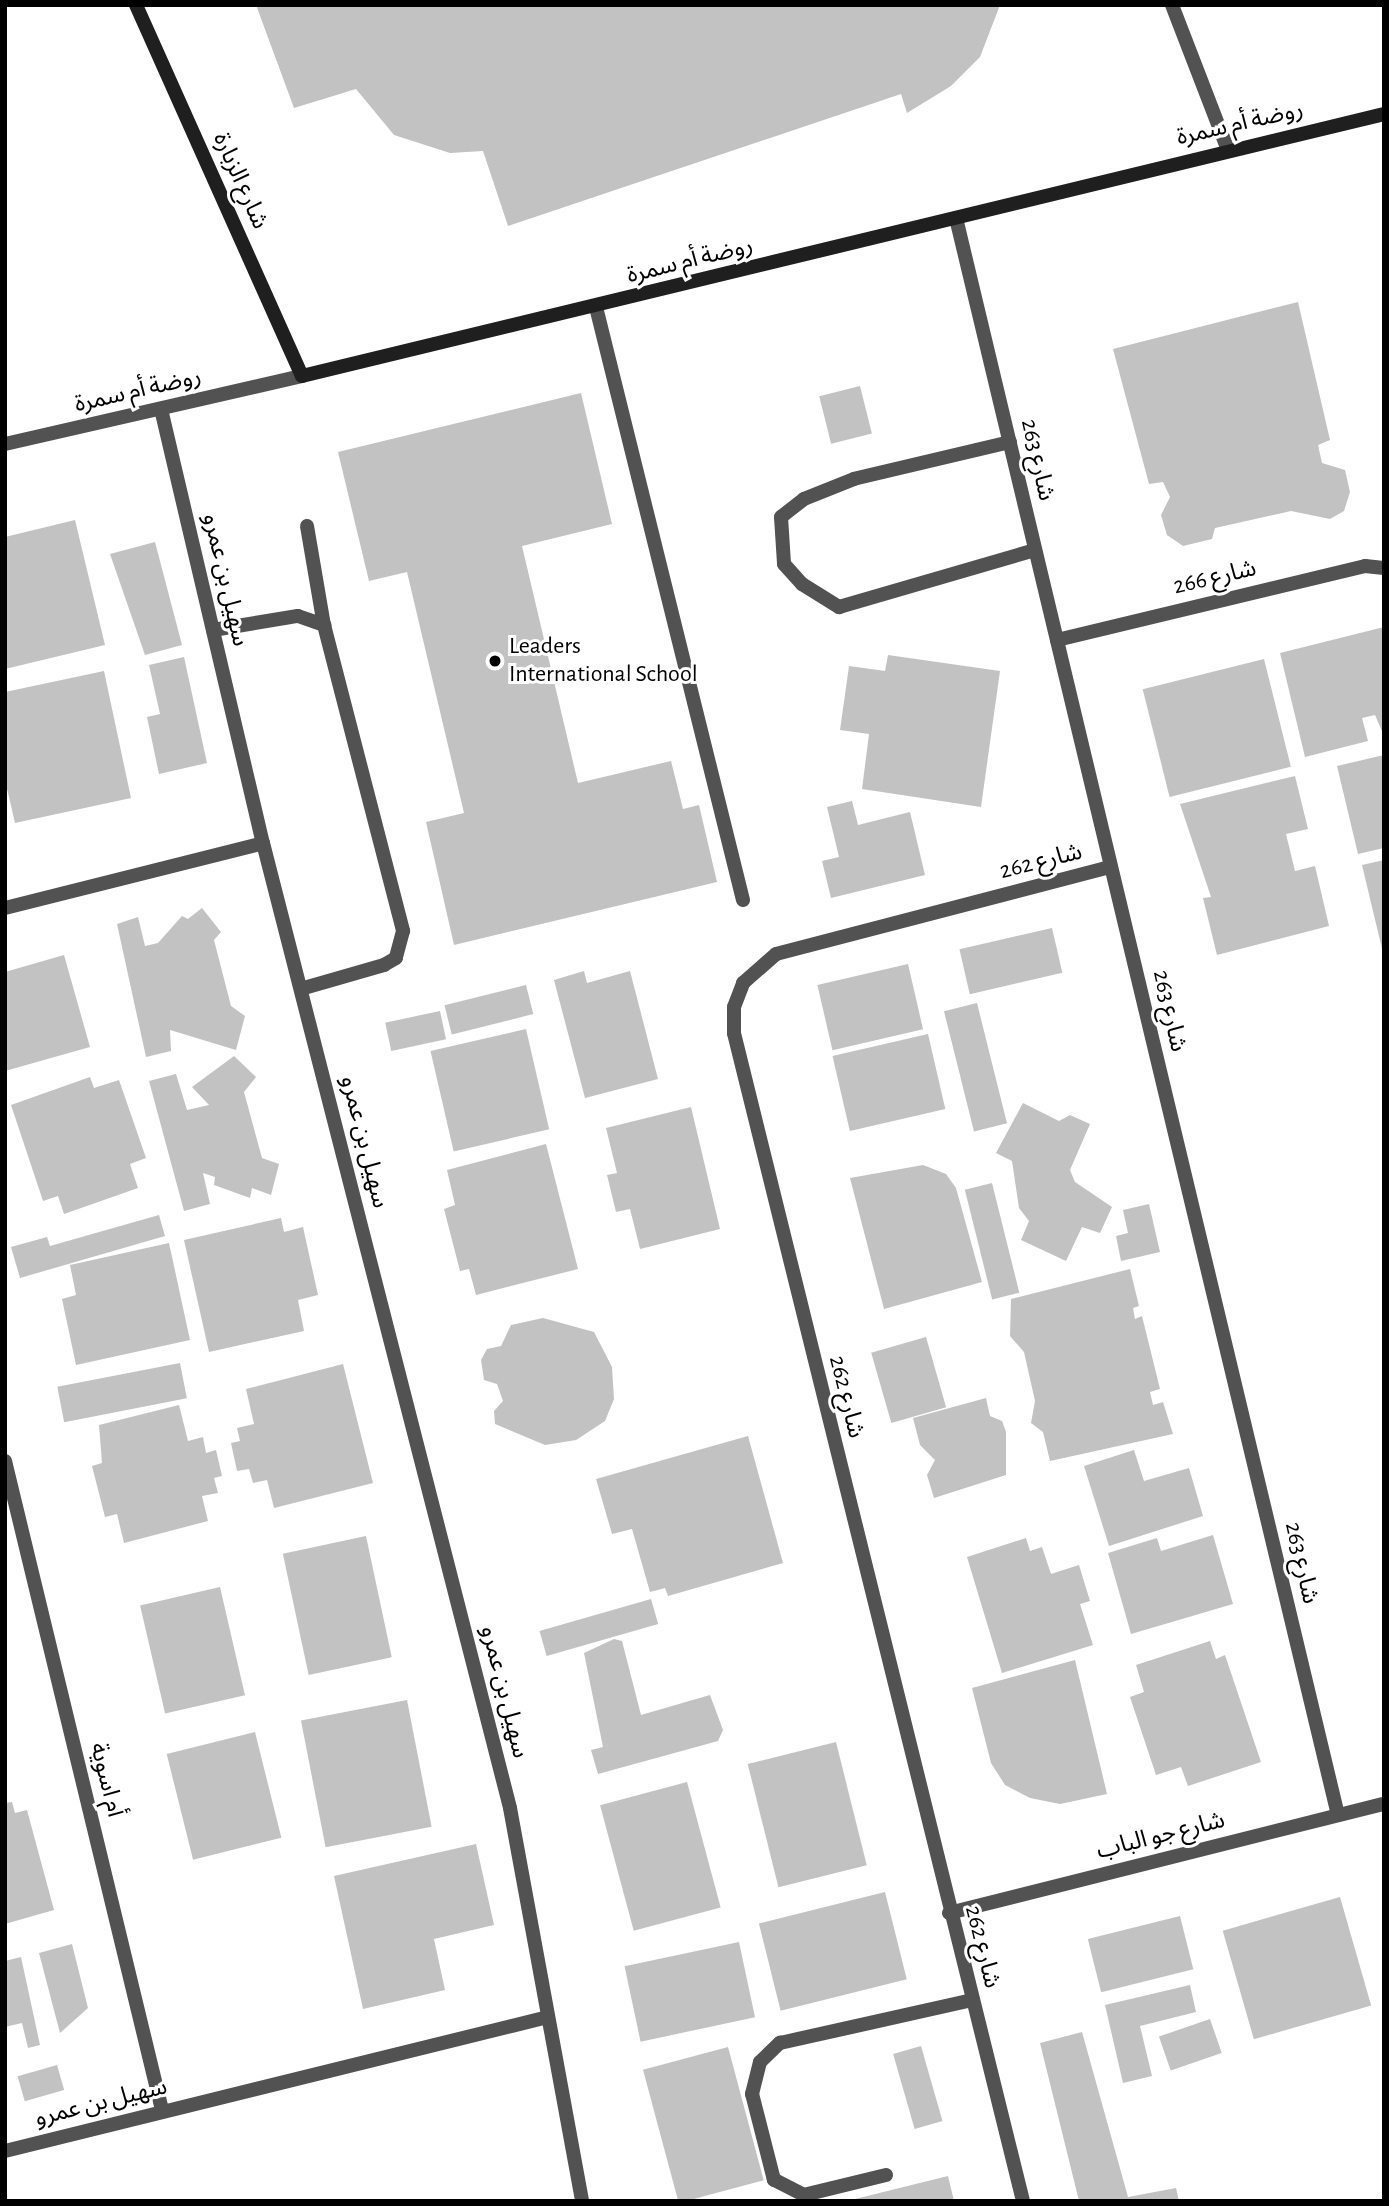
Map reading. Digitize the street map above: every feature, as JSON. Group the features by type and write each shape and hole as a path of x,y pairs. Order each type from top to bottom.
{"street":[{"name":"شارع الزبارة","path":"136,5 302,376"},
{"path":"1172,5 1228,150"},
{"name":"روضة أم سمرة","path":"5,444 596,307 1228,150 1384,114"},
{"name":"شارع 263","path":"956,218 1338,1815"},
{"path":"596,307 743,900"},
{"name":"سهيل بن عمرو","path":"5,2151 162,2110 390,2060 544,2018 510,1808 263,843 160,409"},
{"path":"1010,442 855,479 804,499 781,517 784,564 802,584 839,607 1035,551"},
{"path":"301,989 384,965 402,945 324,625 307,526"},
{"name":"شارع 266","path":"1057,639 1365,566 1384,568"},
{"path":"214,630 298,616 324,625"},
{"path":"5,908 263,843"},
{"name":"شارع 262","path":"1023,2201 949,1913 737,1046 734,1007 743,983 776,954 1111,867"},
{"name":"أم اسوية","path":"5,1461 162,2110"},
{"name":"شارع جو الباب","path":"949,1913 1384,1804"},
{"path":"886,2175 804,2195 774,2180 752,2094 760,2062 780,2043 972,2000"},
{"path":"544,2018 582,2201"}],"building":[{"path":"256,5 1000,5 980,57 951,86 907,113 901,94 508,226 483,151 450,153 394,135 356,89 294,108"},
{"path":"1298,302 1330,440 1318,445 1322,463 1345,470 1350,492 1344,511 1330,519 1291,511 1215,528 1212,539 1183,546 1167,535 1161,515 1170,497 1163,482 1149,484 1113,349"},
{"path":"860,386 872,434 831,444 819,396"},
{"path":"581,393 612,524 522,546 578,783 671,761 683,809 699,805 717,882 454,945 426,822 464,813 407,572 369,581 338,452"},
{"path":"75,520 105,645 5,669 5,537"},
{"path":"155,542 182,645 145,655 110,554"},
{"path":"1384,627 1384,736 1375,715 1362,718 1368,741 1305,757 1280,653"},
{"path":"888,655 1000,671 981,807 862,789 869,734 840,730 849,666 885,671"},
{"path":"184,657 207,763 159,774 147,717 160,714 149,665"},
{"path":"1264,659 1291,767 1170,797 1143,689"},
{"path":"104,671 131,798 15,823 5,780 5,692"},
{"path":"1384,755 1384,848 1358,854 1337,766"},
{"path":"1295,776 1308,829 1286,834 1295,871 1315,866 1329,926 1217,955 1203,898 1211,897 1180,804"},
{"path":"852,801 858,825 910,812 925,875 831,898 822,861 839,857 827,807"},
{"path":"1384,860 1384,953 1383,953 1362,865"},
{"path":"202,908 221,932 214,940 231,1006 245,1016 236,1050 170,1030 171,1051 146,1057 117,924 138,917 145,946 158,943 182,916 188,919"},
{"path":"1052,928 1062,973 970,994 959,949"},
{"path":"64,955 90,1047 5,1071 5,972"},
{"path":"908,964 923,1029 832,1050 817,985"},
{"path":"584,971 587,983 630,971 658,1079 585,1098 554,980"},
{"path":"526,985 533,1014 452,1034 444,1005"},
{"path":"977,1003 1007,1123 974,1132 944,1011"},
{"path":"440,1011 446,1039 391,1051 385,1023"},
{"path":"526,1029 549,1129 454,1151 431,1051"},
{"path":"928,1034 945,1109 850,1131 833,1056"},
{"path":"234,1056 256,1077 244,1092 262,1158 279,1164 271,1195 252,1188 250,1198 214,1185 215,1177 203,1173 210,1204 184,1211 149,1081 176,1074 187,1110 209,1105 192,1087"},
{"path":"90,1077 94,1088 119,1080 146,1158 130,1164 138,1188 64,1214 58,1196 43,1201 11,1105"},
{"path":"1023,1103 1059,1121 1070,1115 1090,1124 1070,1170 1075,1182 1112,1207 1100,1233 1082,1227 1066,1261 1021,1240 1029,1221 1019,1208 1012,1161 996,1153"},
{"path":"691,1107 720,1229 640,1249 630,1209 616,1212 607,1175 617,1173 606,1128"},
{"path":"546,1144 578,1269 476,1295 469,1269 460,1271 444,1209 455,1205 447,1170"},
{"path":"923,1165 946,1174 956,1188 982,1282 884,1309 850,1178"},
{"path":"992,1183 1019,1293 992,1299 965,1190"},
{"path":"1149,1204 1160,1252 1121,1261 1116,1236 1128,1233 1123,1210"},
{"path":"159,1215 165,1236 20,1278 11,1247 47,1237 50,1246"},
{"path":"281,1218 284,1232 303,1227 318,1295 298,1300 304,1331 209,1352 184,1240"},
{"path":"169,1243 190,1340 76,1365 62,1299 76,1295 70,1265"},
{"path":"1130,1269 1139,1306 1133,1308 1135,1319 1142,1316 1160,1389 1150,1392 1153,1405 1163,1402 1173,1434 1050,1461 1043,1432 1031,1423 1035,1401 1024,1352 1010,1336 1011,1299"},
{"path":"543,1318 594,1332 612,1367 614,1399 605,1421 576,1440 545,1445 495,1424 494,1411 503,1401 497,1384 484,1380 481,1360 487,1349 501,1346 511,1325"},
{"path":"926,1337 946,1407 891,1423 871,1353"},
{"path":"180,1363 187,1398 64,1422 57,1387"},
{"path":"343,1364 373,1483 274,1508 267,1480 253,1483 249,1469 237,1471 231,1443 240,1441 237,1428 254,1424 246,1389"},
{"path":"986,1398 990,1416 1002,1421 1006,1432 1006,1475 934,1498 927,1475 935,1460 920,1445 913,1418"},
{"path":"179,1405 188,1441 203,1437 206,1453 216,1450 222,1476 214,1478 218,1493 202,1496 208,1521 124,1543 117,1514 105,1517 92,1466 102,1463 99,1425"},
{"path":"748,1436 783,1563 668,1596 665,1588 650,1592 632,1529 612,1534 596,1479"},
{"path":"1134,1450 1144,1481 1189,1468 1203,1516 1109,1546 1084,1466"},
{"path":"1213,1535 1233,1604 1131,1634 1108,1553 1157,1538 1161,1551"},
{"path":"366,1536 392,1657 309,1675 283,1554"},
{"path":"1026,1538 1030,1551 1042,1547 1051,1574 1079,1565 1090,1601 1080,1604 1093,1645 1002,1673 967,1557"},
{"path":"220,1587 245,1695 165,1714 140,1605"},
{"path":"651,1599 658,1624 547,1656 539,1631"},
{"path":"614,1639 622,1641 641,1715 710,1695 723,1730 718,1741 598,1774 591,1750 603,1747 584,1653"},
{"path":"1210,1641 1216,1659 1225,1655 1261,1762 1188,1786 1181,1767 1156,1775 1130,1697 1144,1692 1136,1665"},
{"path":"1075,1660 1107,1794 1060,1804 1030,1798 1005,1785 991,1763 972,1688"},
{"path":"407,1700 432,1827 326,1847 301,1721"},
{"path":"255,1732 281,1838 193,1860 167,1754"},
{"path":"836,1742 867,1865 778,1887 748,1764"},
{"path":"687,1782 721,1908 634,1931 600,1805"},
{"path":"12,1802 15,1813 27,1810 54,1910 5,1924 5,1803"},
{"path":"476,1844 494,1925 434,1939 445,1990 363,2009 334,1876"},
{"path":"885,1892 907,1979 781,2011 759,1923"},
{"path":"1340,1897 1371,2006 1254,2039 1223,1931"},
{"path":"1180,1916 1193,1969 1101,1992 1088,1939"},
{"path":"739,1942 755,2017 641,2042 625,1966"},
{"path":"72,1944 88,2008 60,2033 39,1953"},
{"path":"21,1957 40,2045 28,2048 22,2023 5,2027 5,1961"},
{"path":"1190,1985 1196,2012 1140,2026 1152,2076 1123,2083 1105,2005"},
{"path":"1210,2019 1222,2053 1171,2071 1159,2037"},
{"path":"1082,2032 1128,2197 1176,2188 1179,2201 1079,2201 1040,2043"},
{"path":"921,2046 942,2121 915,2129 893,2054"},
{"path":"728,2047 764,2180 678,2201 643,2070"},
{"path":"57,2065 64,2090 25,2101 18,2076"},
{"path":"948,2176 954,2201 851,2201 851,2200"}],"place":[{"name":"Leaders International School","path":"495,661"}]}
